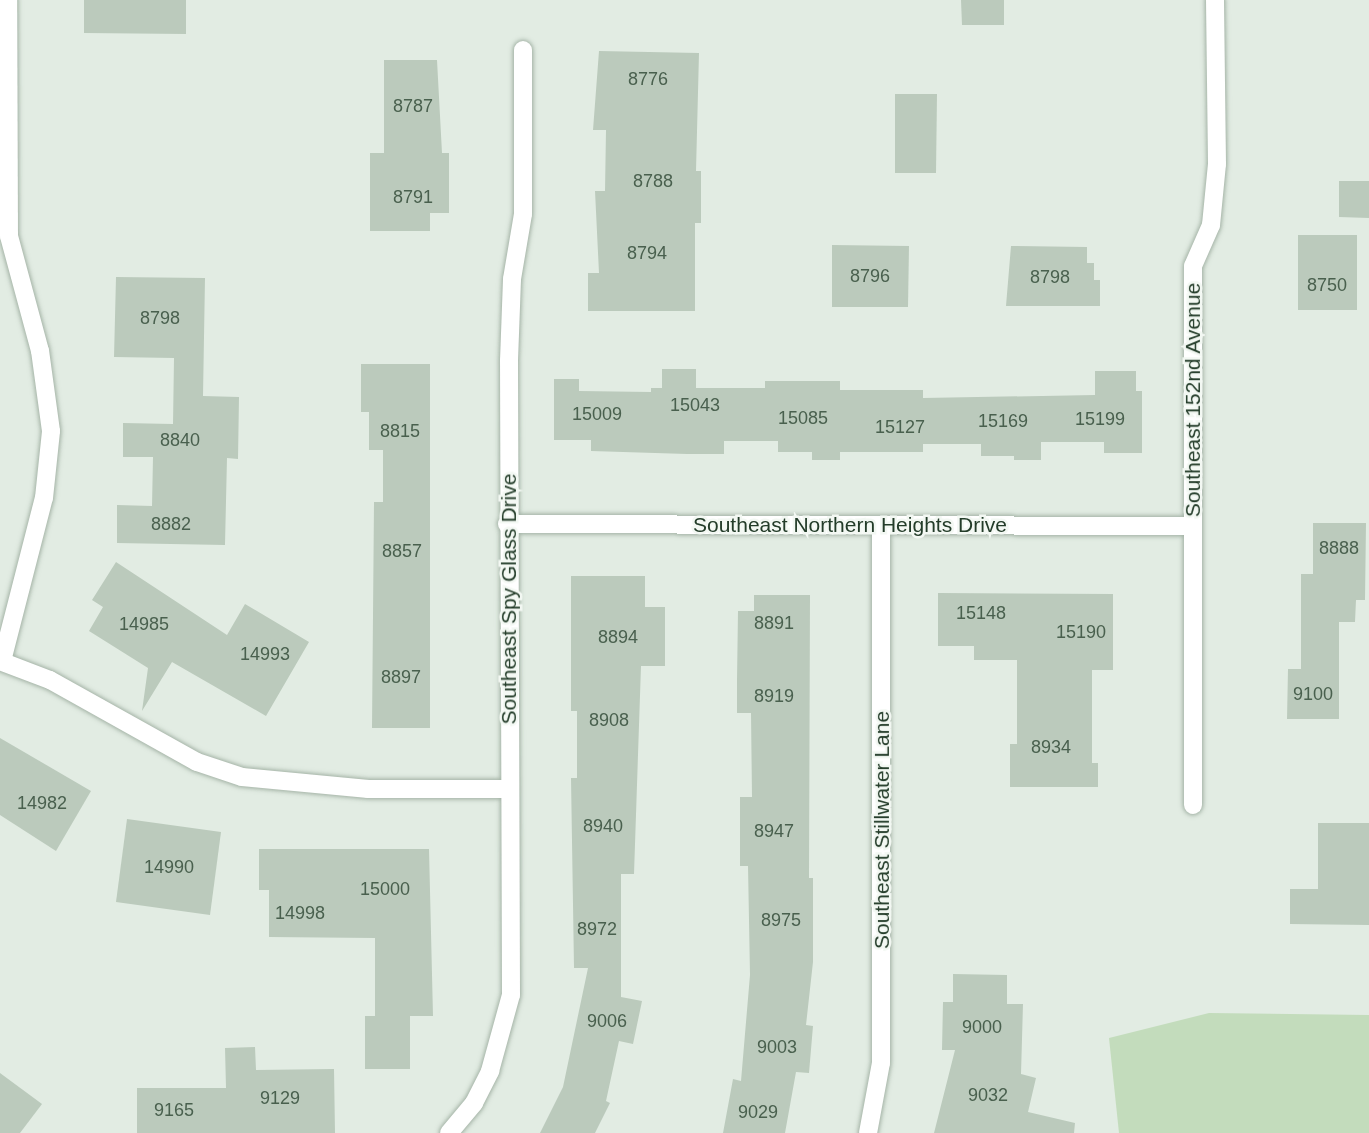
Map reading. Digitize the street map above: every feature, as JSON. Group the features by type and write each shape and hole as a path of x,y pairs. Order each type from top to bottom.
{"street":[{"path":"8,0 9,236 40,351 51,431 42,509 1,661 50,680 197,762 242,777 368,789 510,789"},
{"name":"Southeast 152nd Avenue","path":"1193,805 1193,266 1210,225 1217,164 1215,0"},
{"name":"Southeast Spy Glass Drive","path":"449,1133 474,1103 490,1071 511,995 507,524 510,309 523,214 523,51"},
{"name":"Southeast Northern Heights Drive","path":"507,524 1193,526"},
{"name":"Southeast Stillwater Lane","path":"868,1133 881,1063 881,525"}],"green space":[{"path":"1209,1013 1369,1015 1369,1133 1119,1133 1109,1038"}],"building":[{"path":"84,0 186,0 186,34 84,33"},
{"path":"961,0 1004,0 1004,25 962,25"},
{"path":"599,51 699,53 696,171 701,171 701,223 695,223 695,311 588,311 588,273 599,273 595,191 605,191 606,130 593,130"},
{"path":"384,60 437,60 442,153 449,153 449,213 430,213 430,231 370,231 370,153 384,153"},
{"path":"895,94 937,94 936,173 895,173"},
{"path":"1339,181 1369,181 1369,218 1339,217"},
{"path":"1298,235 1357,235 1357,310 1298,310"},
{"path":"832,245 909,246 908,307 832,307"},
{"path":"1011,246 1087,247 1087,263 1094,263 1094,280 1100,280 1100,306 1006,306"},
{"path":"116,277 205,278 203,396 239,397 238,459 227,458 225,545 117,543 117,505 152,506 153,457 123,457 123,423 173,424 174,358 114,357"},
{"path":"361,364 430,364 430,728 372,728 374,502 383,502 383,450 369,450 369,412 361,412"},
{"path":"662,369 696,369 696,388 765,388 765,381 840,381 840,390 923,390 923,398 1095,395 1095,371 1136,371 1136,391 1142,391 1142,453 1104,453 1104,442 1041,442 1041,460 1014,460 1014,456 981,456 981,444 923,444 923,452 840,452 840,460 812,460 812,452 778,452 778,441 724,441 724,454 687,454 591,451 591,440 554,440 554,379 579,379 579,391 651,392 651,388 662,388"},
{"path":"1313,523 1366,523 1365,600 1356,600 1355,622 1339,622 1339,719 1287,719 1288,669 1301,669 1301,574 1313,574"},
{"path":"116,562 227,635 245,604 309,642 266,716 172,662 142,711 148,668 89,631 103,607 92,600"},
{"path":"571,576 645,576 645,607 665,607 665,666 641,666 634,874 621,874 621,997 642,1001 633,1044 619,1041 606,1101 610,1103 595,1133 540,1133 563,1087 588,968 574,968 571,778 577,778 577,711 571,711"},
{"path":"938,593 1113,594 1113,670 1092,670 1092,763 1098,763 1098,787 1010,787 1010,744 1017,744 1017,660 974,660 974,646 938,646"},
{"path":"754,595 810,595 809,878 813,878 813,962 806,1025 813,1026 809,1073 796,1072 785,1133 723,1133 733,1079 741,1081 750,975 748,866 740,866 740,797 752,797 751,713 737,713 737,680 738,611 754,611"},
{"path":"0,738 91,791 56,851 0,815"},
{"path":"127,819 221,832 210,915 116,902"},
{"path":"1318,823 1369,823 1369,925 1290,924 1290,889 1318,889"},
{"path":"259,849 429,849 433,1016 410,1016 410,1069 365,1069 365,1016 375,1016 375,938 269,937 269,890 259,890"},
{"path":"953,974 1007,975 1007,1004 1023,1004 1021,1074 1036,1078 1028,1112 1075,1123 1074,1133 934,1133 955,1050 942,1050 943,1002 953,1002"},
{"path":"255,1047 256,1070 334,1069 335,1133 137,1133 137,1088 226,1088 225,1048"},
{"path":"0,1073 42,1104 20,1133 0,1133"}]}
